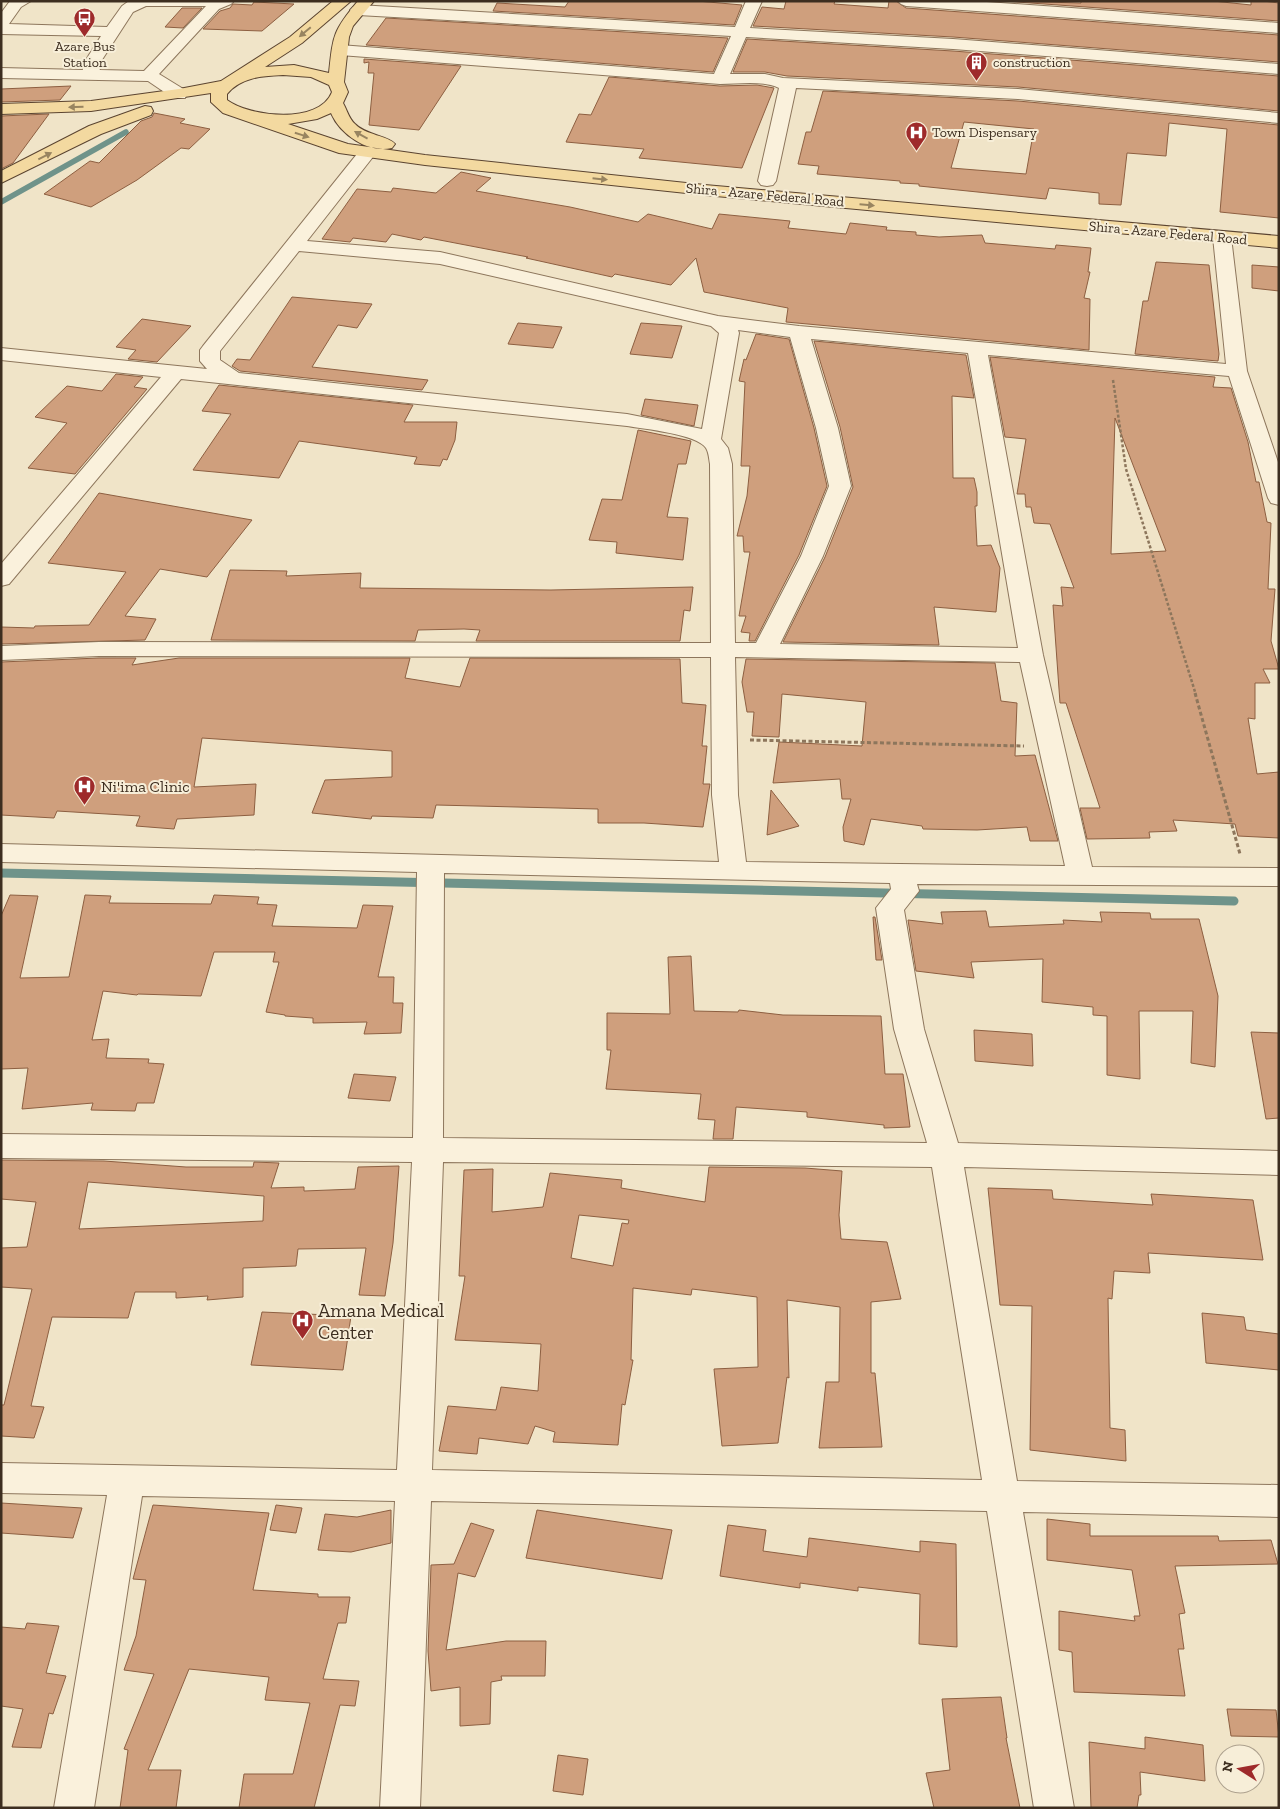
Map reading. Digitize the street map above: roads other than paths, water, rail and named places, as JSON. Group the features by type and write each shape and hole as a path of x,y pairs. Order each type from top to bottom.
{"main road":[{"path":"226,110 219,102 219,93 233,81 296,40 343,1"},
{"path":"1,178 95,130 136,113 151,109 199,108 226,110 240,116 278,120 302,117 321,111 335,102 340,92 336,82 341,37 346,25 362,5"},
{"path":"1,109 91,106 179,94 233,81 260,72 283,70 305,70 323,75 336,82"},
{"name":"Shira - Azare Federal Road","path":"335,102 346,125 358,135 373,141 421,149 627,175 767,181 1277,233"},
{"name":"Shira - Azare Federal Road","path":"256,119 345,149 367,153 627,175 1222,237 1277,233"}],"street":[{"path":"1,24 16,4 22,1"},
{"path":"100,74 93,73 90,66 126,9 146,1 206,1"},
{"path":"152,76 151,73 214,6 226,1"},
{"path":"720,79 754,1"},
{"path":"906,1 967,3 1279,28"},
{"path":"362,5 740,32 952,44 1279,69"},
{"path":"1,29 113,32"},
{"path":"340,50 720,79 771,80 784,83 1018,94 1279,118"},
{"path":"1,73 152,76 179,94"},
{"path":"767,181 788,86 784,83"},
{"path":"234,379 219,370 210,361 210,350 367,153"},
{"path":"1222,237 1237,371 1279,498"},
{"path":"294,245 440,258 718,322 799,332 1237,371"},
{"path":"710,441 729,333 726,327 718,322"},
{"path":"764,652 812,556 840,486 827,428 799,332"},
{"path":"977,348 1031,656 1081,876"},
{"path":"1,354 627,420 685,431 710,441 718,450 721,464 725,795 734,871"},
{"path":"1,579 175,373"},
{"path":"1,654 99,649 723,650 1031,656"},
{"path":"1,853 431,878 734,871 899,891 1081,876 1279,877"},
{"path":"400,1808 428,1150 431,878"},
{"path":"899,891 909,1029 946,1155 1054,1808"},
{"path":"1,1146 946,1155 1279,1163"},
{"path":"1,1478 1279,1501"},
{"path":"74,1808 127,1480"}],"waterway":[{"path":"1,202 126,132"},
{"path":"1,873 1234,901"}],"place":[{"name":"Azare Bus Station","path":"85,37"},
{"name":"construction","path":"977,81"},
{"name":"Town Dispensary","path":"916,151"},
{"name":"Ni'ima Clinic","path":"85,805"},
{"name":"Amana Medical Center","path":"302,1340"}]}
